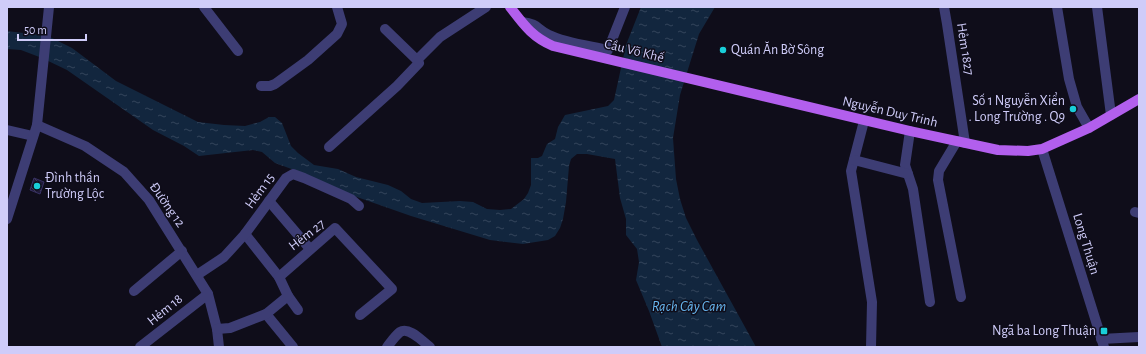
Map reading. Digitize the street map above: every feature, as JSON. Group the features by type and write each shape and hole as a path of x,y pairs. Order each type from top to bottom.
{"main road":[{"path":"510,7 522,22"},
{"name":"Cầu Võ Khế","path":"522,22 532,34 542,42 553,46 732,90"},
{"name":"Nguyễn Duy Trinh","path":"732,90 998,150 1028,152 1042,149 1088,128 1139,99"}],"street":[{"path":"7,219 37,125 49,7"},
{"path":"204,7 238,51"},
{"path":"261,86 270,86 284,78 308,60 337,34 342,24 337,7"},
{"path":"417,60 440,37 486,7"},
{"path":"522,22 533,23 549,35 563,40 608,50 625,7"},
{"name":"Hẻm 1827","path":"944,7 948,24 961,142"},
{"path":"1057,7 1069,79 1077,107 1088,128"},
{"path":"1097,7 1111,115"},
{"path":"329,147 397,86 419,63 385,29"},
{"path":"864,121 851,171 872,302 872,347"},
{"name":"Đường 12","path":"37,125 85,146 124,172 150,200 208,294 217,328 219,347"},
{"path":"7,130 33,136"},
{"path":"910,131 905,165 913,189 930,302"},
{"path":"961,142 939,171 938,180 962,297"},
{"name":"Long Thuận","path":"1042,149 1102,343"},
{"path":"854,160 908,174"},
{"name":"Hẻm 15","path":"197,275 224,257 245,234 286,178 294,174 351,198 359,206"},
{"path":"269,201 310,249"},
{"name":"Hẻm 27","path":"279,277 336,228 392,289 360,315"},
{"path":"245,234 279,277 288,296 298,310"},
{"path":"134,291 182,251"},
{"name":"Hẻm 18","path":"140,347 208,294"},
{"path":"217,328 230,328 266,314 288,296"},
{"path":"266,314 293,347"},
{"path":"387,347 404,330 408,331 430,347"},
{"path":"1102,343 1139,337"}],"water":[{"name":"Rạch Cây Cam","path":"641,7 715,7 699,34 680,95 673,138 676,179 686,218 756,347 662,347 636,280 639,262 637,249 626,235 626,219 620,198 615,159 587,154 577,154 571,159 563,219 555,236 548,240 523,244 490,240 411,216 354,196 275,163 262,152 253,150 199,156 184,146 153,130 67,70 21,50 7,49 7,31 48,36 72,48 116,81 198,122 245,126 260,122 269,117 275,117 282,123 291,146 314,165 338,169 356,177 388,185 401,191 411,199 422,203 460,201 473,202 487,209 500,210 511,209 524,199 531,185 531,158 538,158 542,156 547,144 555,139 558,127 565,115 608,106 614,100 626,45"}],"building":[{"name":"Đình thần Trường Lộc","path":"34,178 44,182 40,194 30,190"}],"place":[{"name":"Quán Ăn Bờ Sông","path":"723,50"},
{"name":"Số 1 Nguyễn Xiển . Long Trường . Q9","path":"1073,109"},
{"name":"Đình thần Trường Lộc","path":"37,186"},
{"name":"Ngã ba Long Thuận","path":"1104,331"}]}
